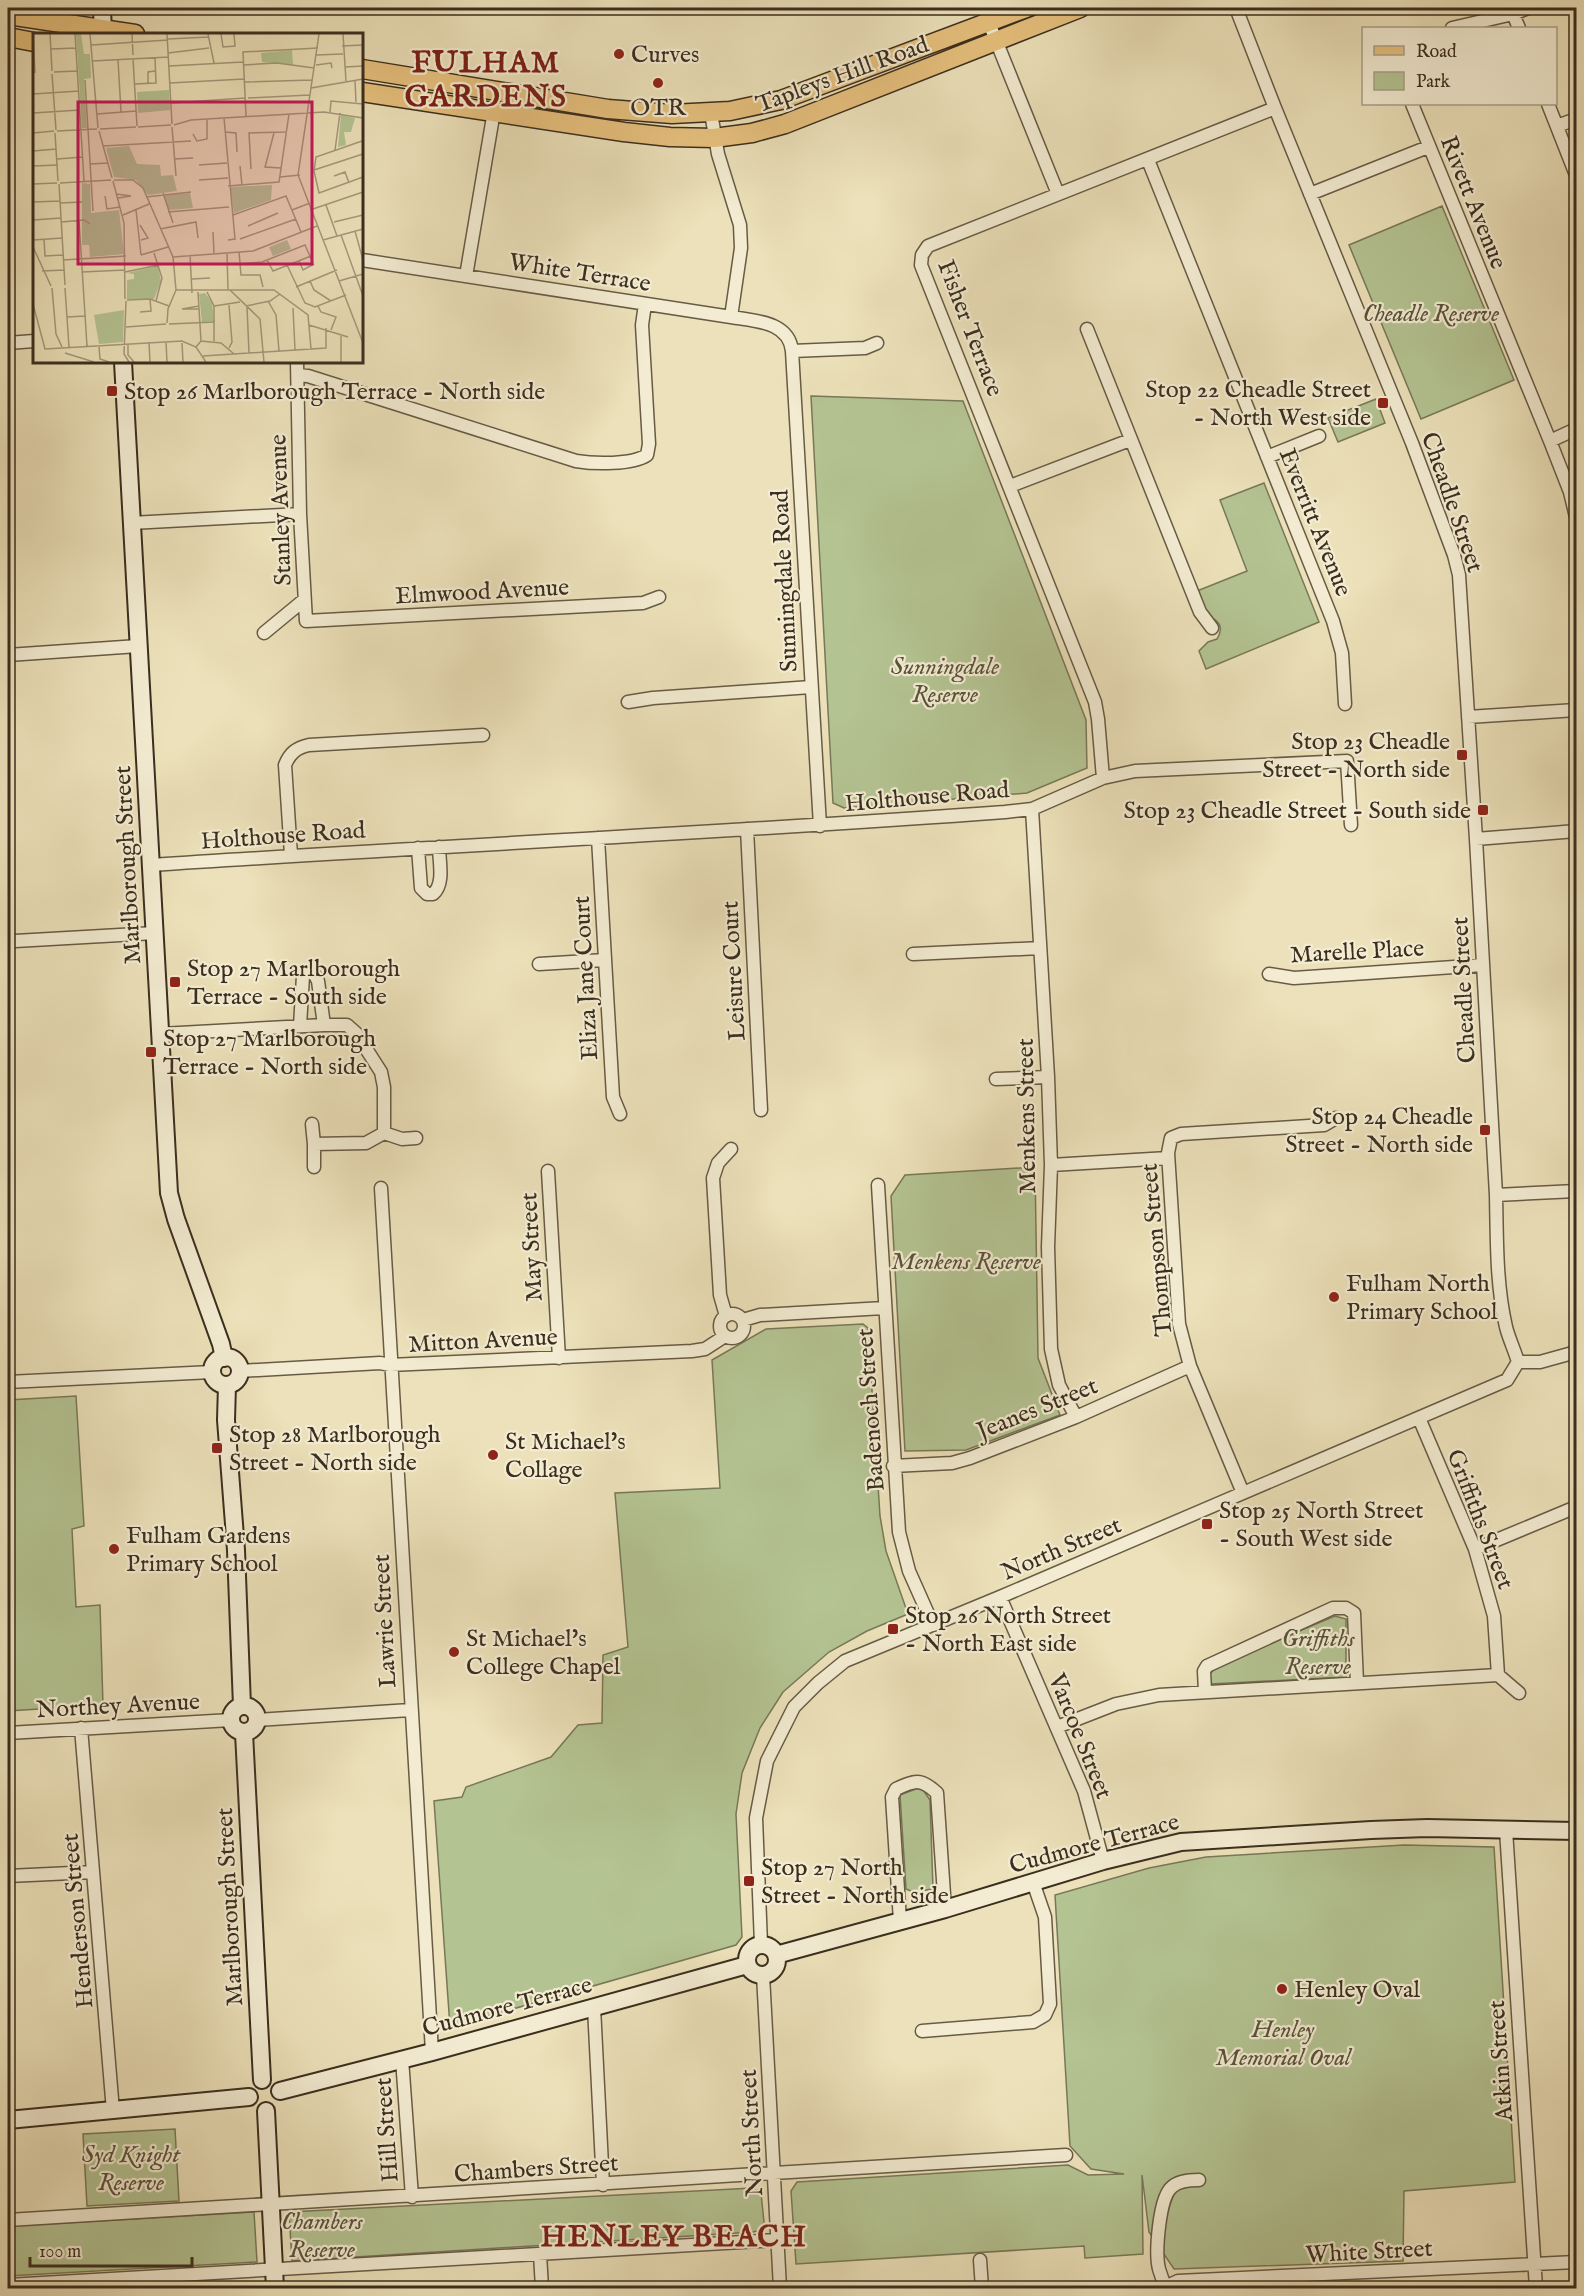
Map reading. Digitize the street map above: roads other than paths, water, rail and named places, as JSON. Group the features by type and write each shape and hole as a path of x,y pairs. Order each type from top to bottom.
{"main road":[{"name":"Tapleys Hill Road","path":"363,69 608,109 672,114 711,113 748,108 781,100 1026,8"},
{"name":"Tapleys Hill Road","path":"363,92 624,132 670,137 714,138 753,133 785,124 996,41 1056,12 1080,8"},
{"path":"8,15 119,33"},
{"path":"8,37 33,42"}],"street":[{"path":"102,8 103,32"},
{"name":"Cheadle Street","path":"1236,8 1412,443 1454,555 1459,575 1476,839 1497,1249 1502,1310 1518,1362"},
{"path":"1456,27 1513,14 1528,8"},
{"path":"1513,14 1519,27"},
{"path":"988,23 1058,194"},
{"name":"Rivett Avenue","path":"1412,105 1550,441 1570,492 1576,517"},
{"path":"1548,105 1576,175"},
{"name":"Fisher Terrace","path":"1103,778 1095,702 921,266 922,255 928,246 1275,108"},
{"path":"465,276 494,111"},
{"path":"711,113 714,138 740,225 741,248 731,316"},
{"path":"1557,126 1576,119"},
{"path":"1310,194 1428,147"},
{"name":"Everritt Avenue","path":"1148,160 1333,621 1342,653 1346,704"},
{"name":"White Terrace","path":"363,260 731,316 778,327 788,335"},
{"path":"298,375 308,376 576,461 590,463 640,460 647,455 649,444 642,325 645,304"},
{"path":"1087,329 1200,612 1212,628"},
{"name":"Sunningdale Road","path":"788,335 792,351 820,826"},
{"path":"8,343 33,341"},
{"path":"792,351 865,348 877,343"},
{"name":"Marlborough Street","path":"123,363 169,1193 224,1358"},
{"name":"Stanley Avenue","path":"297,363 300,514 306,621"},
{"path":"1550,441 1576,429"},
{"path":"1267,456 1319,436"},
{"path":"1010,486 1130,440"},
{"path":"131,523 300,514"},
{"name":"Elmwood Avenue","path":"306,621 643,603 659,597"},
{"path":"264,633 304,600"},
{"path":"8,655 138,646"},
{"path":"627,702 653,698 811,687"},
{"path":"1468,717 1576,710"},
{"path":"291,855 285,765 289,755 299,747 483,735"},
{"name":"Holthouse Road","path":"151,866 291,855 820,826 1032,809 1103,778 1136,771 1347,761 1351,825"},
{"name":"Menkens Street","path":"1032,809 1048,1077 1051,1165 1048,1247 1051,1349 1059,1385 1076,1417"},
{"name":"Leisure Court","path":"747,829 761,1110"},
{"path":"1476,839 1576,831"},
{"name":"Eliza Jane Court","path":"598,838 613,1097 620,1114"},
{"path":"418,848 421,888 427,894 433,894 439,890 439,847"},
{"path":"15,941 155,933"},
{"path":"912,954 1040,948"},
{"path":"539,964 605,960"},
{"name":"Marelle Place","path":"1269,974 1294,978 1483,965"},
{"path":"300,1026 303,976 312,970 318,981 324,1025"},
{"path":"161,1034 347,1025 356,1033 381,1072 384,1087 384,1133"},
{"path":"996,1079 1048,1077"},
{"name":"Thompson Street","path":"1243,1492 1190,1366 1179,1324 1168,1158 1171,1137 1181,1134 1324,1125 1336,1118"},
{"path":"312,1124 314,1167"},
{"path":"314,1144 366,1143 384,1133 402,1138 416,1138"},
{"path":"726,1316 738,1315 745,1324 742,1333 734,1338 725,1336 720,1326 726,1316 720,1295 713,1178 718,1163 731,1149"},
{"path":"1051,1165 1168,1158"},
{"name":"May Street","path":"548,1171 559,1358"},
{"name":"Badenoch Street","path":"878,1185 893,1466 899,1533 903,1552 933,1625"},
{"name":"Lawrie Street","path":"381,1188 410,1710 432,2052"},
{"path":"1496,1195 1576,1191"},
{"path":"743,1320 760,1315 884,1308"},
{"name":"Mitton Avenue","path":"240,1371 380,1363 390,1365 559,1358 705,1349 725,1336"},
{"path":"1518,1362 1540,1362 1576,1352"},
{"path":"224,1358 233,1359 240,1371 236,1381 227,1385 216,1381 212,1372 217,1361 224,1358"},
{"name":"North Street","path":"761,1944 756,1818 767,1761 794,1707 845,1661 1507,1380 1518,1362"},
{"name":"Jeanes Street","path":"893,1466 952,1463 1076,1417 1190,1366"},
{"path":"8,1382 212,1372"},
{"path":"227,1385 226,1420 236,1550 242,1706"},
{"name":"Griffiths Street","path":"1419,1418 1475,1549 1494,1616 1498,1675"},
{"path":"1475,1549 1576,1507"},
{"name":"Varcoe Street","path":"1000,1597 1084,1791 1103,1861"},
{"path":"1205,1692 1204,1671 1207,1666 1333,1608 1346,1608 1354,1613 1357,1683"},
{"path":"1057,1727 1116,1704 1159,1695 1498,1675 1519,1693"},
{"path":"242,1706 251,1708 257,1720 252,1729 244,1733 234,1728 231,1720 235,1709 242,1706"},
{"path":"257,1720 410,1710"},
{"name":"Northey Avenue","path":"8,1733 231,1720"},
{"name":"Henderson Street","path":"81,1728 113,2110"},
{"name":"Marlborough Street","path":"244,1733 262,2080"},
{"path":"900,1921 892,1797 896,1789 918,1781 927,1783 938,1793 945,1909"},
{"name":"Cudmore Terrace","path":"776,1955 945,1909 1103,1861 1182,1842 1427,1828 1576,1831"},
{"name":"Atkin Street","path":"1506,1830 1536,2289"},
{"path":"8,1876 93,1872"},
{"path":"922,2031 1033,2022 1045,2015 1050,2004 1045,1917 1033,1882"},
{"path":"761,1944 771,1947 777,1962 775,1969 763,1976 752,1972 747,1965 749,1951 761,1944"},
{"name":"Cudmore Terrace","path":"280,2091 432,2052 747,1965"},
{"name":"North Street","path":"763,1976 780,2289"},
{"path":"594,2007 603,2185"},
{"name":"Hill Street","path":"402,2060 412,2197"},
{"path":"262,2080 273,2082 280,2091 276,2107 266,2111 253,2106 249,2097 251,2088 262,2080"},
{"path":"8,2120 249,2097"},
{"path":"266,2111 275,2289"},
{"name":"Chambers Street","path":"8,2220 412,2197 1066,2155"},
{"path":"1165,2288 1158,2267 1164,2199 1172,2186 1198,2180"},
{"path":"8,2285 77,2285 274,2269 777,2240"},
{"path":"540,2254 542,2289"},
{"path":"980,2260 982,2289"},
{"name":"White Street","path":"1165,2288 1178,2281 1576,2262"}],"place":[{"name":"Curves","path":"619,54"},
{"name":"OTR","path":"658,83"},
{"name":"Stop 26 Marlborough Terrace - North side","path":"112,391"},
{"name":"Stop 22 Cheadle Street - North West side","path":"1383,403"},
{"name":"Stop 23 Cheadle Street - North side","path":"1462,755"},
{"name":"Stop 23 Cheadle Street - South side","path":"1483,810"},
{"name":"Stop 27 Marlborough Terrace - South side","path":"175,982"},
{"name":"Stop 27 Marlborough Terrace - North side","path":"151,1052"},
{"name":"Stop 24 Cheadle Street - North side","path":"1485,1130"},
{"name":"Fulham North Primary School","path":"1334,1297"},
{"name":"Stop 28 Marlborough Street - North side","path":"217,1448"},
{"name":"St Michael's Collage","path":"493,1455"},
{"name":"Stop 25 North Street - South West side","path":"1207,1524"},
{"name":"Fulham Gardens Primary School","path":"114,1549"},
{"name":"Stop 26 North Street - North East side","path":"893,1629"},
{"name":"St Michael's College Chapel","path":"454,1652"},
{"name":"Stop 27 North Street - North side","path":"749,1881"},
{"name":"Henley Oval","path":"1282,1989"}],"district":[{"name":"FULHAM GARDENS","path":"486,80"},
{"name":"HENLEY BEACH","path":"674,2236"}],"park label":[{"name":"Cheadle Reserve","path":"1431,313"},
{"name":"Sunningdale Reserve","path":"945,680"},
{"name":"Menkens Reserve","path":"966,1261"},
{"name":"Griffiths Reserve","path":"1318,1652"},
{"name":"Henley Memorial Oval","path":"1283,2043"},
{"name":"Syd Knight Reserve","path":"131,2168"},
{"name":"Chambers Reserve","path":"322,2235"}]}
